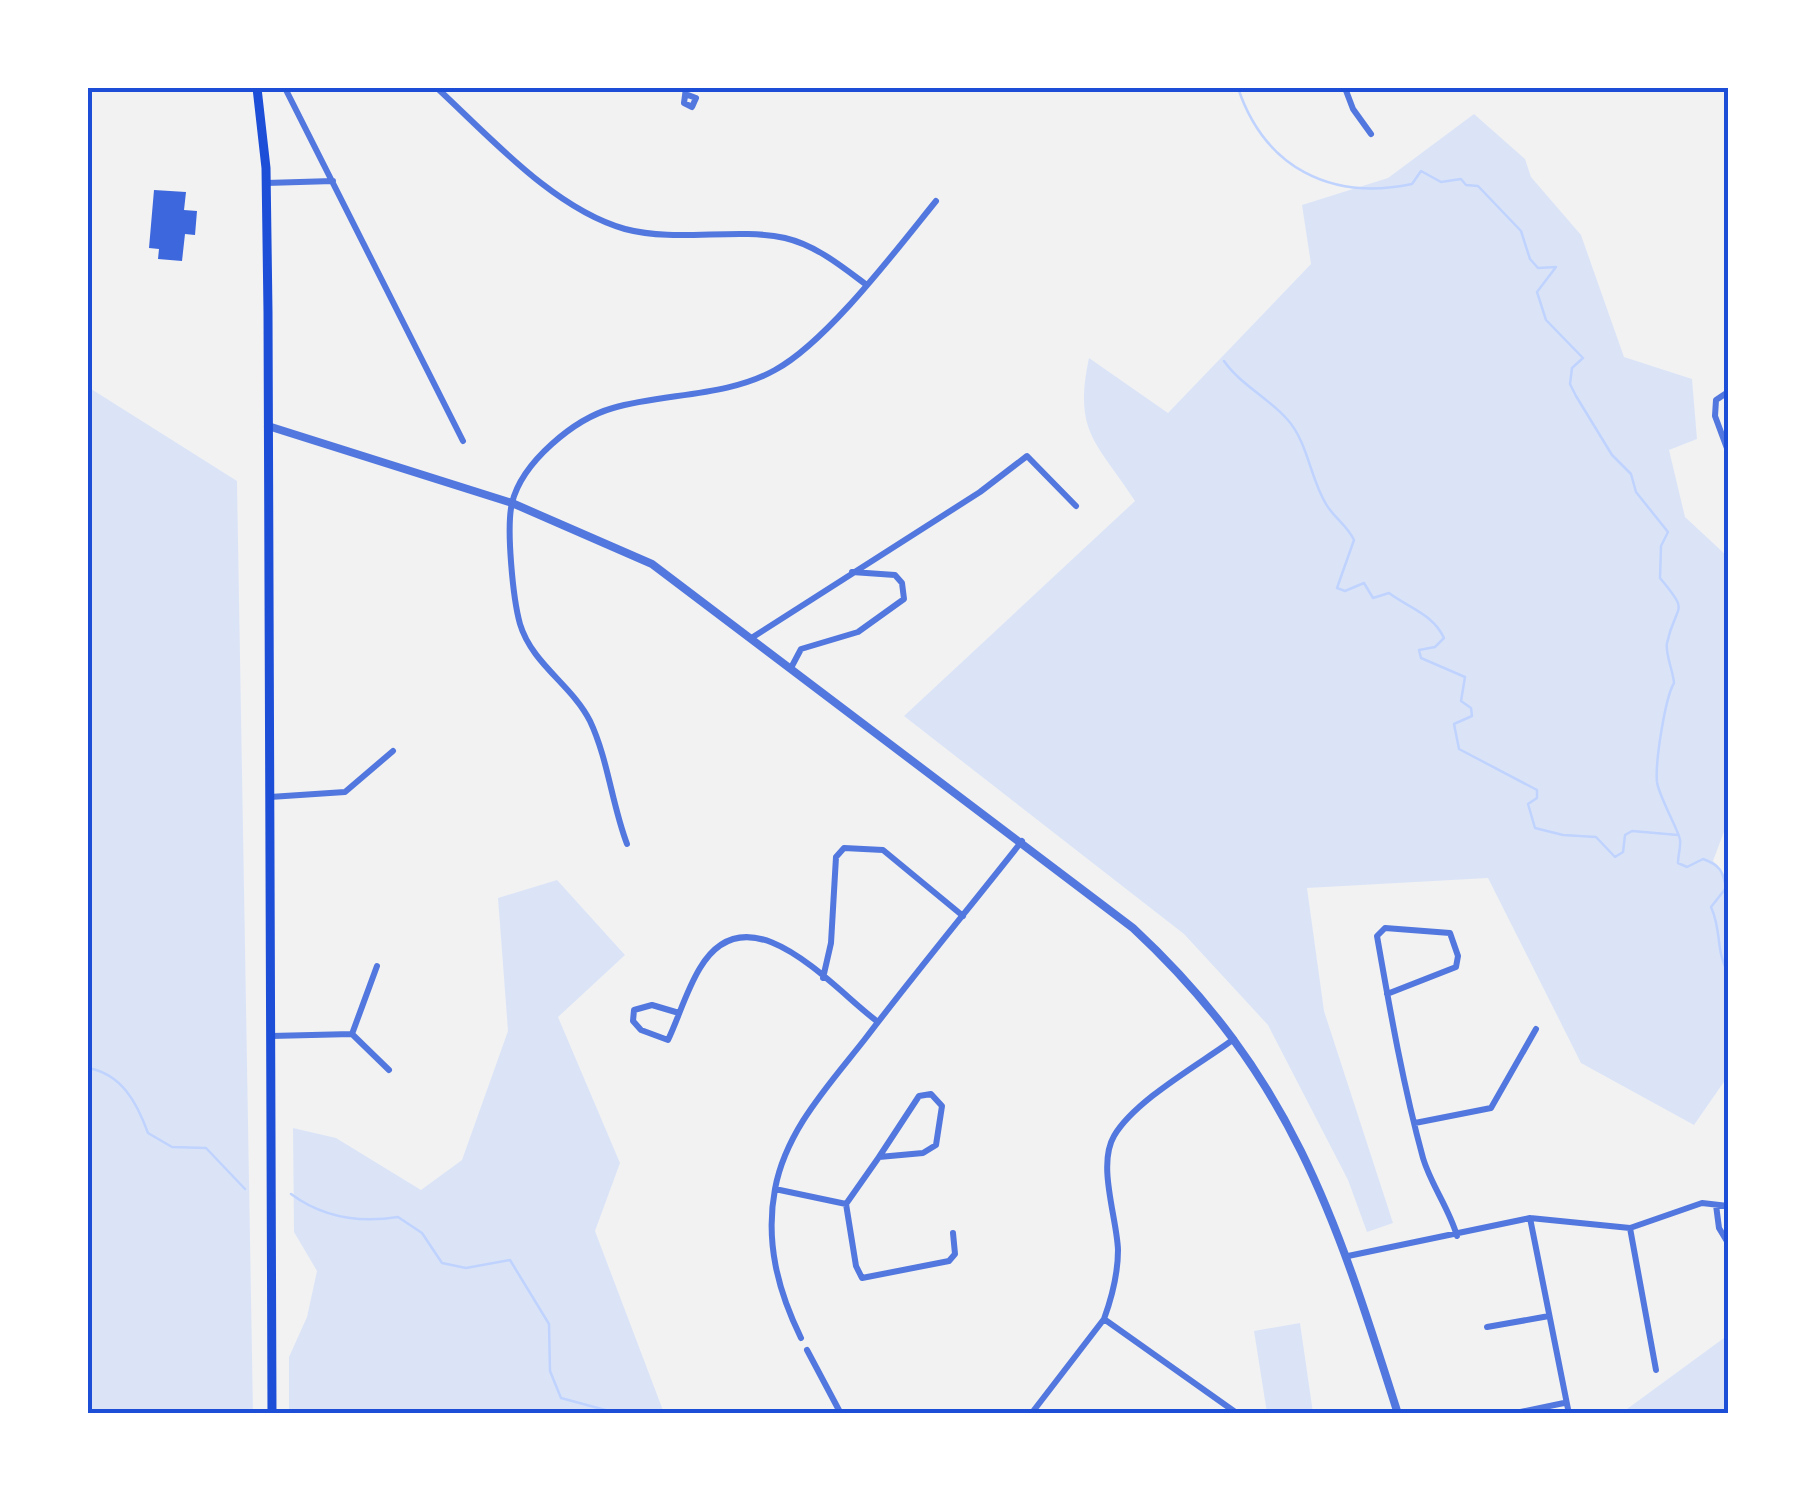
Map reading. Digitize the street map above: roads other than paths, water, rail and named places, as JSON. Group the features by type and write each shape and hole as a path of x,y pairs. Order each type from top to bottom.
{"main road":[{"path":"256,88 266,183 272,1414"}],"street":[{"path":"285,88 464,440"},
{"path":"437,88 557,196 592,218 650,234 788,238 814,249 864,283"},
{"path":"1346,88 1352,108 1372,134"},
{"path":"266,183 333,181"},
{"path":"626,844 589,719 531,648 520,625 513,584 512,503 545,452 582,420 614,407 749,381 773,371 810,344 936,201"},
{"path":"1727,393 1716,400 1714,410 1728,451"},
{"path":"268,426 512,503 652,564 1022,841 1159,952 1234,1038 1284,1114 1348,1256 1398,1414"},
{"path":"754,637 980,492 1028,456 1076,506"},
{"path":"792,666 800,649 858,632 904,598 902,583 895,575 851,572"},
{"path":"270,796 345,792 393,751"},
{"path":"800,1338 778,1284 772,1250 775,1188 807,1114 1022,841"},
{"path":"823,978 831,943 836,857 844,848 883,850 963,916"},
{"path":"1387,994 1456,967 1458,956 1450,934 1386,928 1376,936 1387,994 1427,1170 1448,1208 1457,1236"},
{"path":"679,1013 644,1005 634,1010 633,1020 641,1030 666,1040 679,1013 700,968 716,949 734,939 777,942 878,1022"},
{"path":"352,1034 377,966"},
{"path":"1416,1123 1491,1108 1536,1029"},
{"path":"269,1036 352,1034 389,1070"},
{"path":"1030,1414 1104,1318 1117,1266 1108,1162 1113,1137 1144,1105 1234,1038"},
{"path":"879,1157 933,1149 942,1106 937,1096 919,1096 846,1204 856,1266 864,1278 950,1261 954,1254 952,1234"},
{"path":"775,1188 846,1204"},
{"path":"1348,1256 1530,1218 1630,1228 1702,1203 1728,1206"},
{"path":"1716,1205 1719,1228 1728,1243"},
{"path":"1530,1218 1569,1414"},
{"path":"1630,1228 1656,1370"},
{"path":"1486,1327 1549,1316"},
{"path":"1104,1318 1238,1414"},
{"path":"807,1350 841,1414"},
{"path":"1512,1414 1564,1403"}],"waterway":[{"path":"1238,88 1265,139 1305,172 1354,187 1412,184 1421,171 1441,182 1461,179 1466,185 1478,186 1521,231 1530,259 1538,268 1556,267 1537,292 1546,320 1583,358 1572,368 1570,384 1612,455 1631,474 1636,492 1668,532 1661,546 1660,578 1678,609 1667,643 1674,683 1661,731 1657,782 1679,836 1678,863 1687,867 1703,859 1717,866 1724,877 1726,888 1711,907 1728,973"},
{"path":"1224,361 1294,428 1326,504 1354,540 1337,588 1345,591 1364,583 1373,598 1389,593 1427,617 1444,638 1435,647 1419,650 1421,658 1465,677 1461,701 1471,708 1472,716 1454,724 1459,749 1537,790 1537,798 1528,804 1535,828 1596,837 1615,857 1623,852 1625,835 1632,831 1678,835"},
{"path":"88,1068 119,1083 139,1111 148,1133 172,1147 206,1148 245,1189"},
{"path":"291,1194 315,1208 342,1216 398,1217 422,1233 442,1263 466,1268 510,1260 549,1324 550,1371 561,1398 620,1414"}]}
